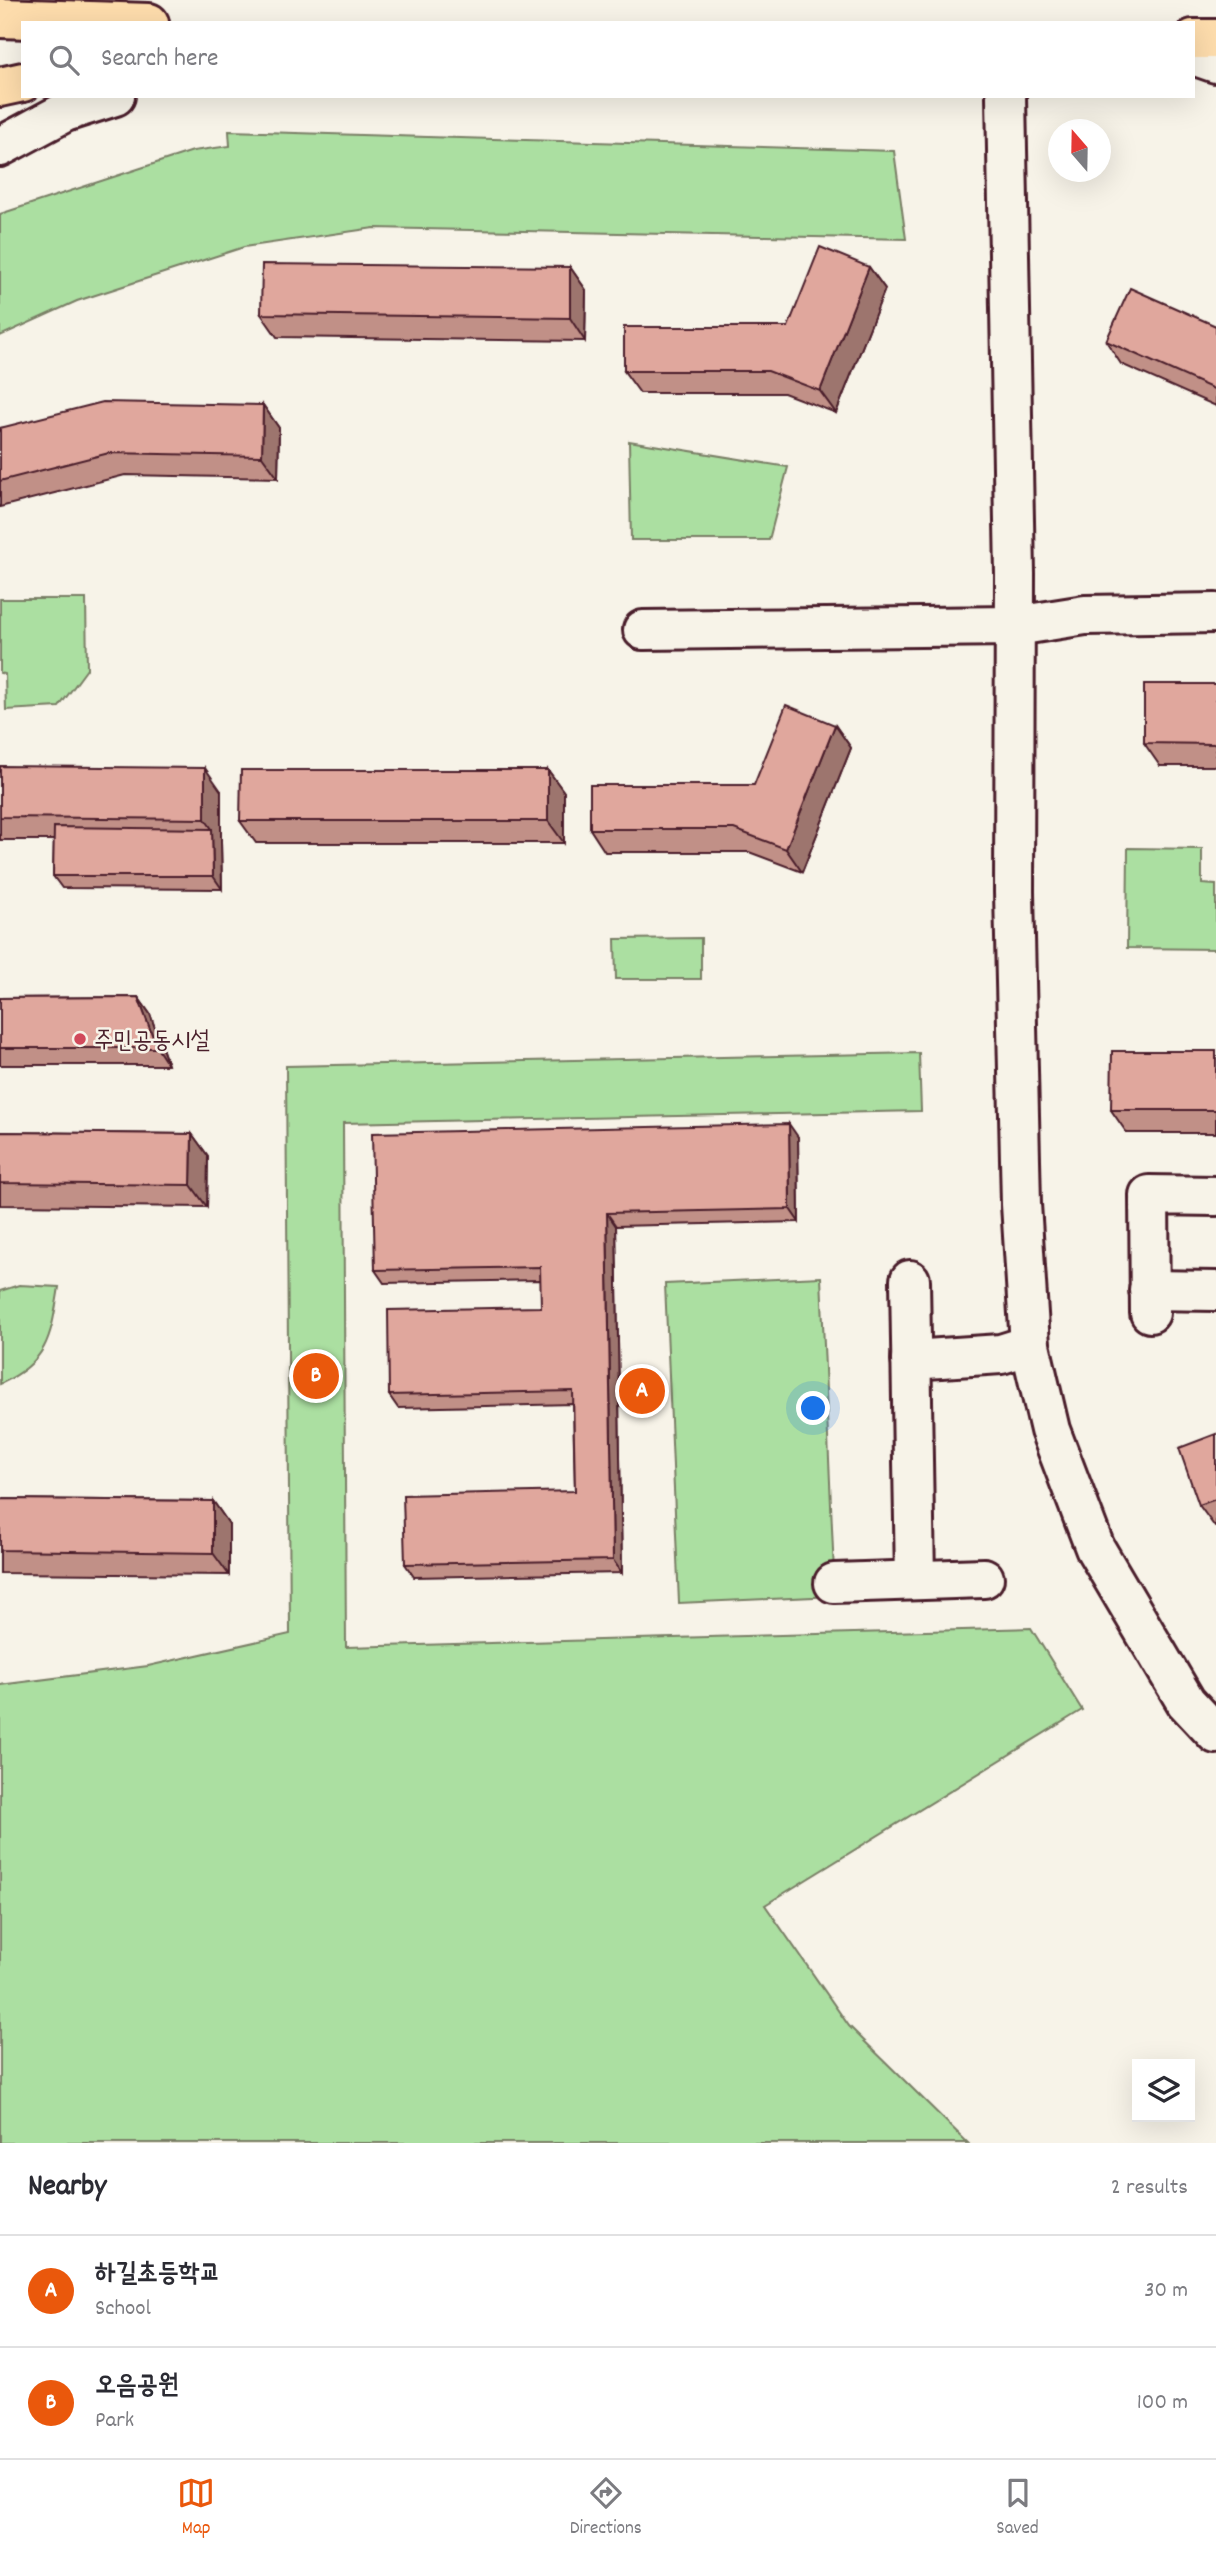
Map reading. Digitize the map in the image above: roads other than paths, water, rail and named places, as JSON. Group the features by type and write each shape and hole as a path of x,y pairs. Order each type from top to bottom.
{"highway":[{"path":"0,18 107,21"},
{"path":"1195,39 1216,39"},
{"path":"0,87 21,82"}],"street":[{"path":"1195,56 1216,63"},
{"path":"0,147 65,111 109,98"},
{"path":"1006,98 1016,626 1014,892 1021,1204 1030,1345 1050,1430 1095,1548 1186,1702 1216,1734"},
{"path":"643,629 1016,626 1085,615 1216,614"},
{"path":"1216,1196 1149,1195 1149,1301 1216,1291"},
{"path":"910,1280 915,1580"},
{"path":"911,1360 1001,1354 1030,1345"},
{"path":"834,1583 984,1578"}],"place":[{"name":"주민공동시설","path":"80,1039"},
{"name":"오음공원","path":"316,1376"},
{"name":"하길초등학교","path":"642,1391"}]}
